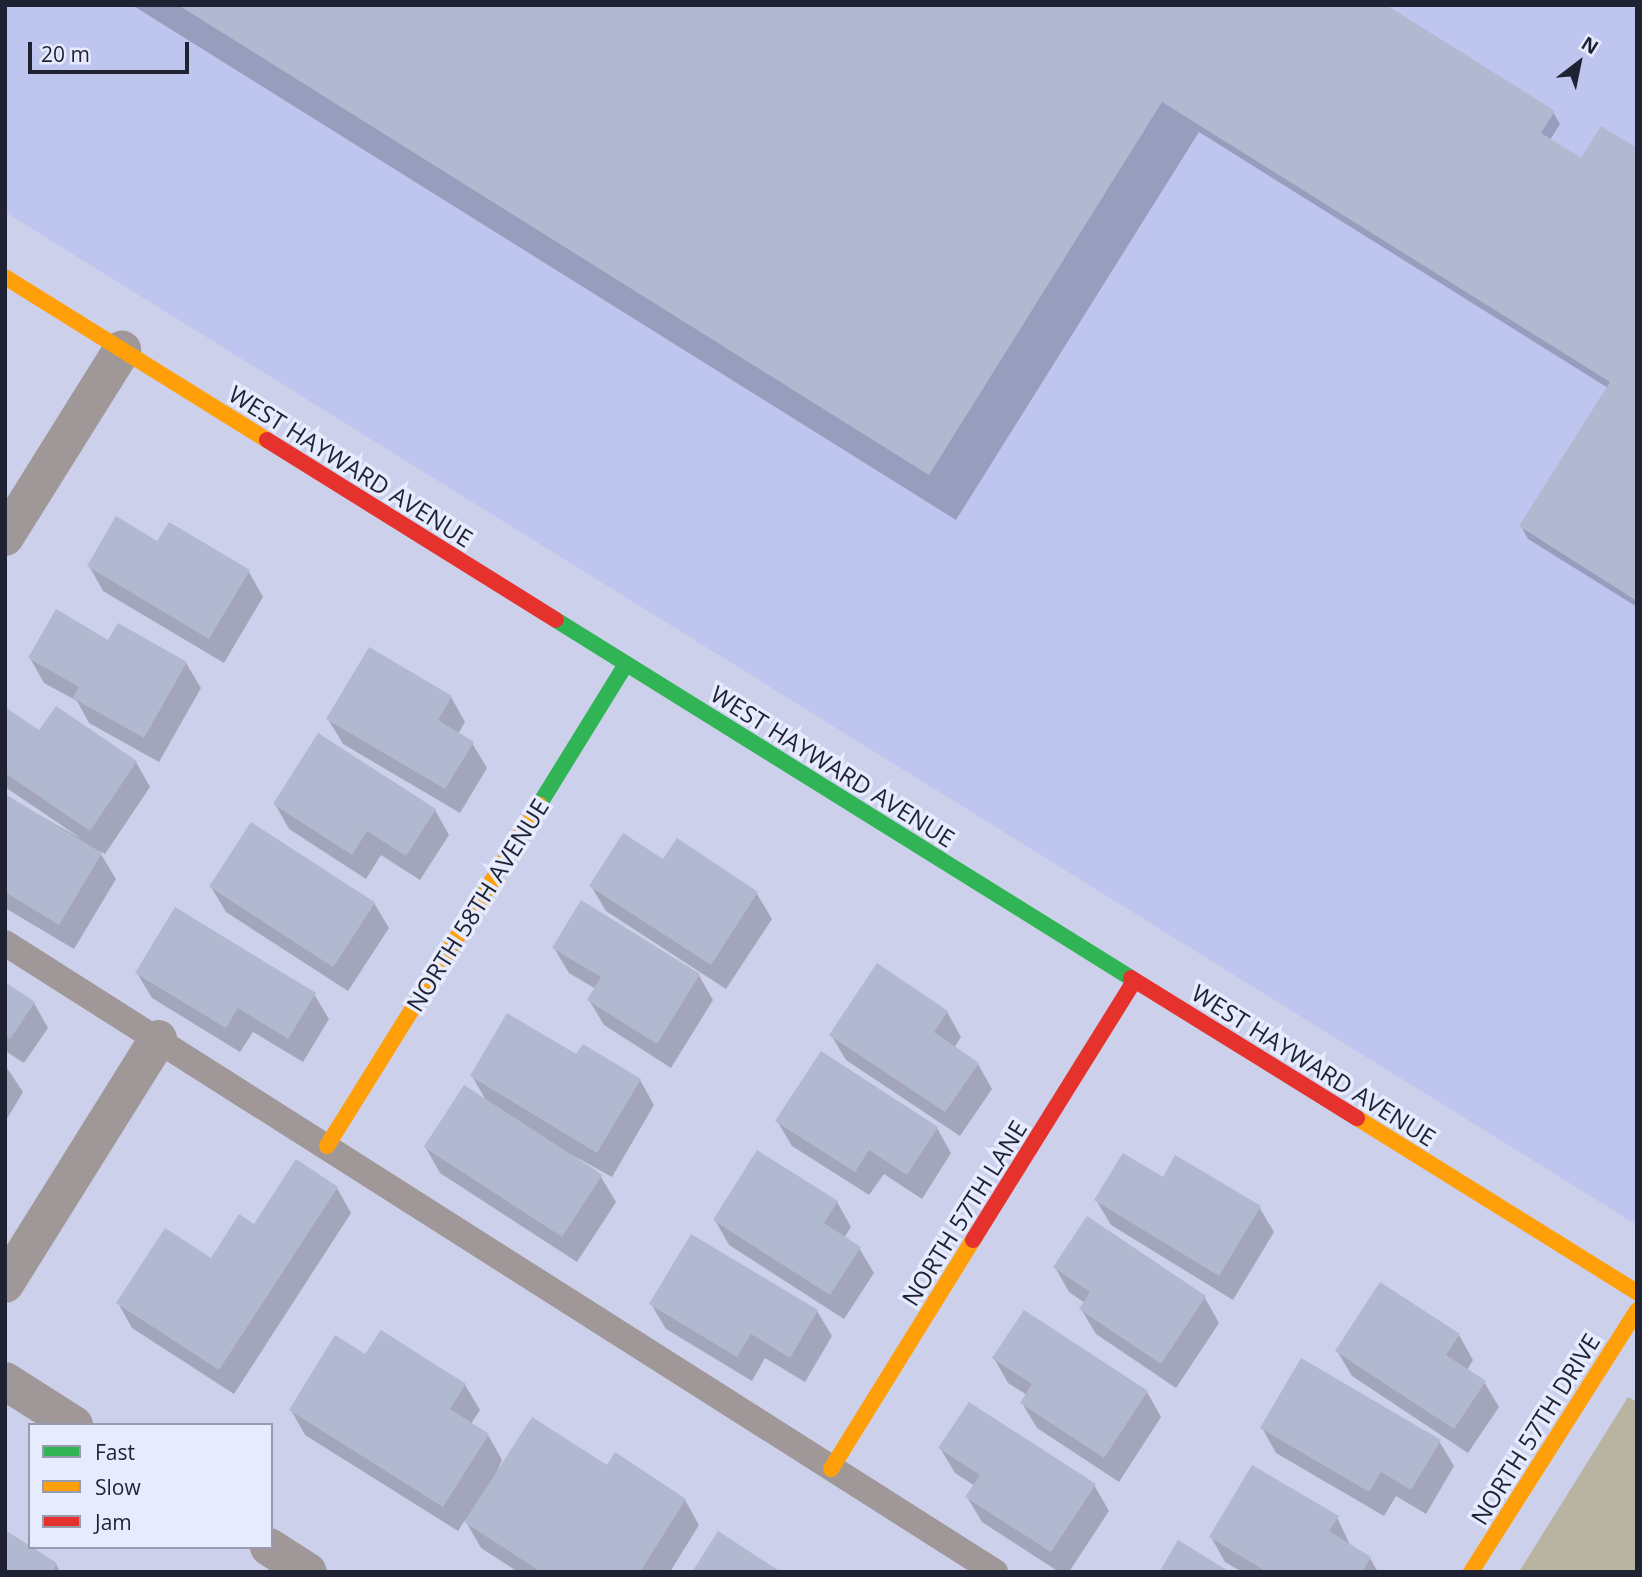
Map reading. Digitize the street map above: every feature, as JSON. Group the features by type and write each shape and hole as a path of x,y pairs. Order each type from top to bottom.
{"street":[{"name":"WEST HAYWARD AVENUE","path":"5,278 1637,1292"},
{"path":"5,537 122,351"},
{"name":"NORTH 58TH AVENUE","path":"327,1146 626,664"},
{"name":"NORTH 57TH LANE","path":"831,1469 1134,981"},
{"path":"5,1284 158,1039"},
{"name":"NORTH 57TH DRIVE","path":"1471,1572 1637,1310"},
{"path":"5,1381 71,1423"},
{"path":"272,1549 308,1572"}],"lane":[{"path":"5,943 995,1572"}],"shaded area":[{"path":"5,5 1637,5 1637,1225 5,212"},
{"path":"1628,1397 1637,1402 1637,1572 1519,1572"}],"building":[{"path":"178,5 1386,5 1555,111 1541,133 1581,158 1601,126 1637,148 1637,601 1519,526 1610,382 1162,102 929,475"},
{"path":"116,516 157,541 169,522 250,570 209,639 87,566"},
{"path":"56,609 108,640 118,623 187,662 144,738 73,698 79,687 28,658"},
{"path":"369,647 452,696 438,720 474,742 445,789 326,719"},
{"path":"56,706 137,761 90,831 5,773 5,707 39,730"},
{"path":"318,733 436,809 406,856 367,831 352,855 273,804"},
{"path":"5,794 102,853 59,925 5,892"},
{"path":"251,822 375,903 333,967 209,887"},
{"path":"623,833 663,859 677,838 758,892 711,965 589,886"},
{"path":"581,900 700,974 657,1044 587,1000 601,977 552,948"},
{"path":"175,907 316,993 288,1039 238,1008 226,1028 135,973"},
{"path":"877,963 948,1011 934,1032 979,1063 945,1112 829,1035"},
{"path":"5,982 35,1002 10,1039 5,1036"},
{"path":"507,1013 576,1054 583,1044 641,1079 597,1153 470,1076"},
{"path":"821,1051 938,1127 907,1175 869,1150 855,1172 775,1121"},
{"path":"464,1085 602,1175 562,1237 424,1147"},
{"path":"757,1150 838,1201 824,1223 861,1247 830,1295 713,1220"},
{"path":"1123,1153 1163,1177 1175,1155 1261,1206 1219,1276 1094,1200"},
{"path":"296,1159 338,1187 219,1370 116,1303 165,1228 211,1258 239,1214 254,1224"},
{"path":"1087,1216 1206,1296 1161,1364 1079,1309 1090,1292 1053,1267"},
{"path":"691,1234 818,1310 790,1358 751,1334 737,1357 649,1304"},
{"path":"1380,1282 1460,1334 1446,1355 1486,1381 1454,1429 1335,1351"},
{"path":"1024,1310 1148,1391 1104,1458 1020,1403 1032,1384 992,1358"},
{"path":"381,1330 466,1384 450,1409 489,1434 443,1507 289,1410 335,1335 365,1354"},
{"path":"1301,1358 1441,1440 1411,1490 1381,1472 1369,1492 1260,1428"},
{"path":"969,1402 1096,1484 1051,1552 965,1497 980,1475 938,1448"},
{"path":"532,1417 607,1465 615,1452 686,1499 640,1572 541,1572 464,1522"},
{"path":"1252,1465 1339,1516 1329,1531 1371,1557 1362,1572 1267,1572 1209,1537"},
{"path":"5,1530 28,1545 28,1549 35,1549 57,1563 52,1572 5,1572"},
{"path":"718,1531 781,1572 692,1572"},
{"path":"1178,1540 1230,1572 1159,1572"}],"traffic: fast":[{"path":"556,620 1131,978"},
{"path":"539,805 626,664"}],"traffic: slow":[{"path":"5,277 267,440"},
{"path":"327,1146 539,805"},
{"path":"1357,1118 1637,1292"},
{"path":"831,1469 973,1240"},
{"path":"1471,1572 1637,1310"}],"traffic: jam":[{"path":"267,440 556,620"},
{"path":"1131,978 1357,1118"},
{"path":"973,1240 1134,981"}]}
